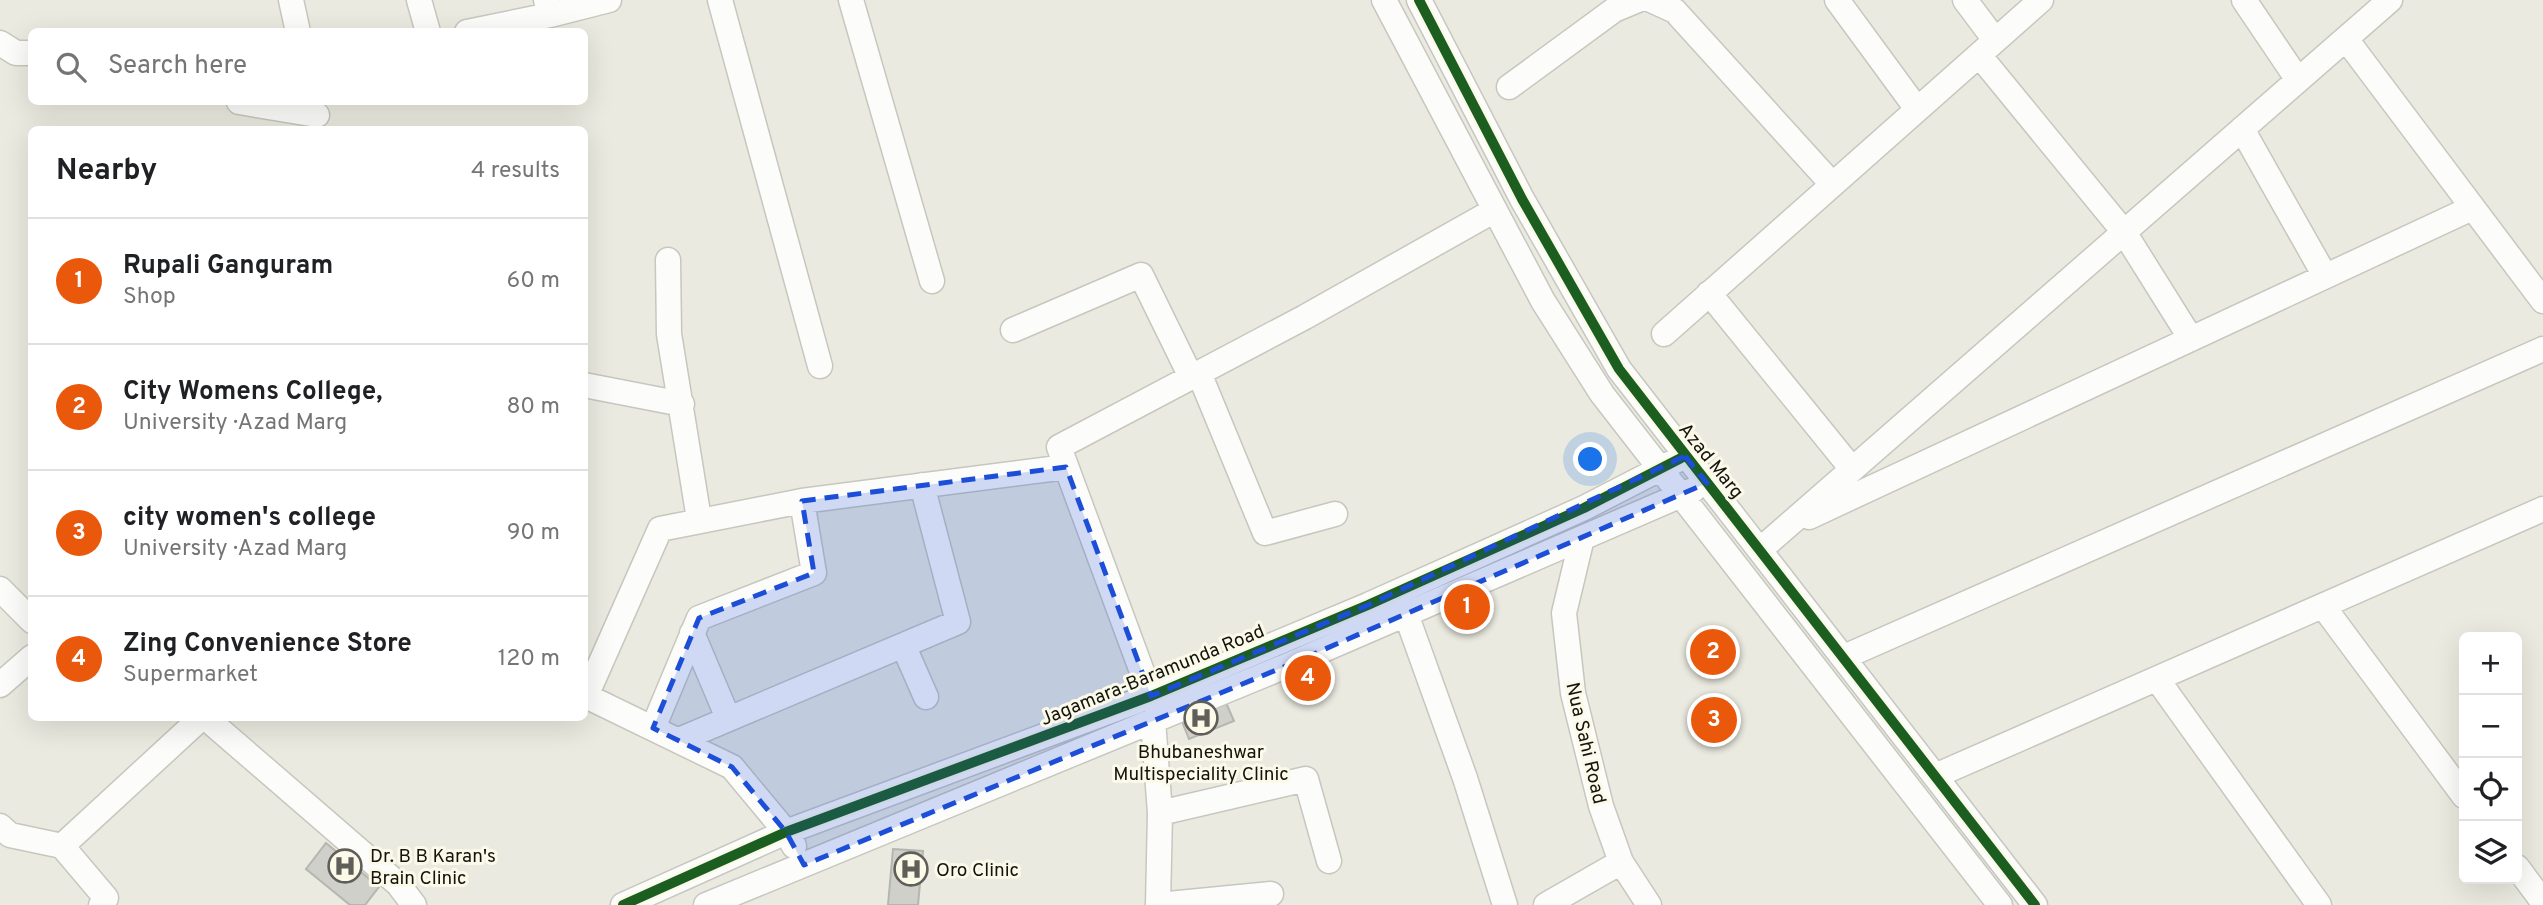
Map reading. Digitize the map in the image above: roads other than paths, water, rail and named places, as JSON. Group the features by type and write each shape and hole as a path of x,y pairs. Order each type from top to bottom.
{"street":[{"path":"291,0 298,28"},
{"path":"419,0 427,28"},
{"path":"480,28 548,7 609,0"},
{"path":"720,0 820,366"},
{"path":"851,0 932,281"},
{"path":"1384,0 1543,301 1602,394 2000,905"},
{"name":"Azad Marg","path":"1419,0 1584,312 1619,369 2035,905"},
{"path":"1509,87 1614,10 1638,0"},
{"path":"1651,0 1675,12 1832,184"},
{"path":"1837,0 1917,109"},
{"path":"1965,0 1987,47 2123,232 2191,339"},
{"path":"1664,334 2041,0"},
{"path":"2244,0 2298,80"},
{"path":"1761,549 2390,0"},
{"path":"2346,39 2543,301"},
{"path":"0,43 16,53 28,53"},
{"path":"257,105 316,115"},
{"path":"2242,128 2325,276"},
{"path":"1782,530 2472,208"},
{"path":"1271,894 1158,905 1160,813 1152,708 1059,447 1495,210"},
{"path":"668,260 669,334 699,519"},
{"path":"1013,330 1141,275 1195,375 1265,533 1335,514"},
{"path":"1709,293 1852,469"},
{"path":"1844,657 2543,349"},
{"path":"588,386 682,404"},
{"name":"Jagamara-Baramunda Road","path":"706,905 804,865 1152,708 1368,605 1584,508 1685,456"},
{"path":"588,688 660,530 699,519 802,501 1066,467"},
{"name":"Jagamara-Baramunda Road","path":"623,905 786,832 1152,708 1406,614 1707,483"},
{"path":"680,740 958,622 922,485"},
{"path":"653,728 699,618 814,573 802,501"},
{"path":"1935,776 2323,606 2539,518"},
{"name":"Nua Sahi Road","path":"1581,538 1564,613 1573,693 1601,806 1621,862 1649,905"},
{"path":"0,589 28,617"},
{"path":"2323,606 2459,789"},
{"path":"1406,614 1465,778 1505,905"},
{"path":"692,633 728,718"},
{"path":"904,647 926,697"},
{"path":"0,685 28,660"},
{"path":"2157,678 2319,905"},
{"path":"588,696 732,767 786,832 804,865"},
{"path":"62,846 201,721"},
{"path":"208,721 398,884 414,905"},
{"path":"1160,813 1306,779 1329,861"},
{"path":"0,826 9,835 62,846 107,898 101,905"},
{"path":"1546,905 1621,862"},
{"path":"2522,874 2543,902"}],"place":[{"name":"Rupali Ganguram","path":"1467,607"},
{"name":"City Womens College,","path":"1713,652"},
{"name":"Zing Convenience Store","path":"1308,678"},
{"name":"Bhubaneshwar Multispeciality Clinic","path":"1201,718"},
{"name":"city women's college","path":"1714,720"},
{"name":"Dr. B B Karan's Brain Clinic","path":"345,866"},
{"name":"Oro Clinic","path":"911,869"}]}
